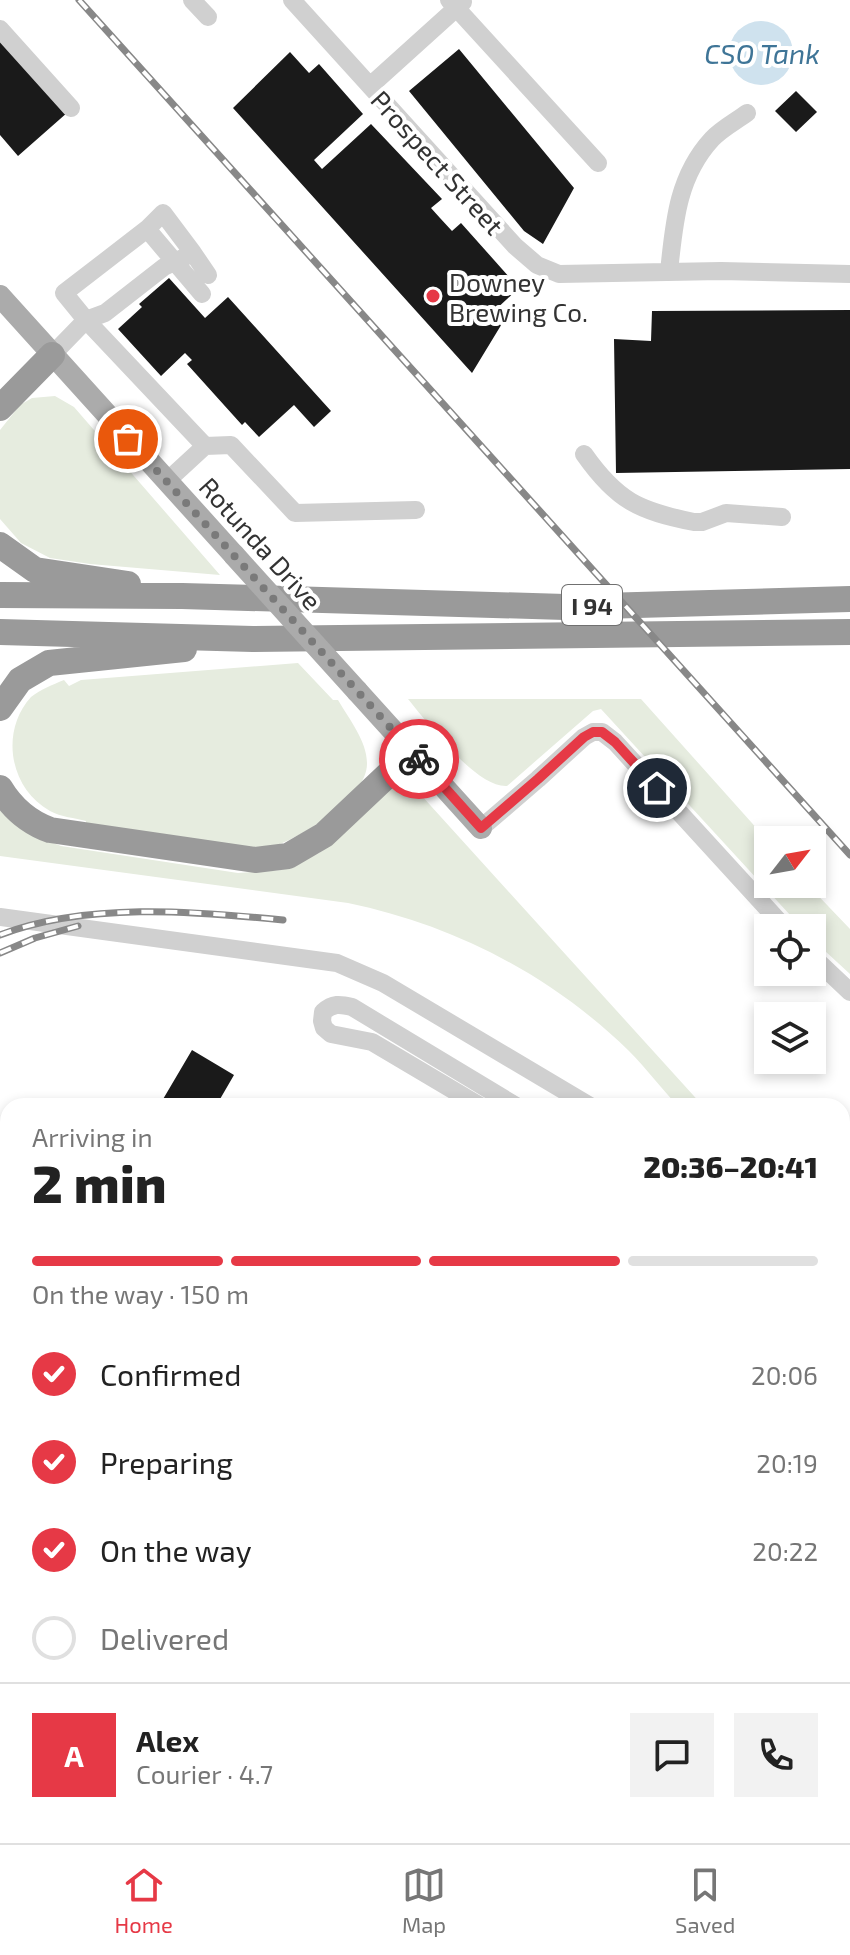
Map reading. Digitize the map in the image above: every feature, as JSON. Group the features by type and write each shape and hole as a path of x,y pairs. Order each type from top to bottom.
{"highway":[{"path":"0,408 52,355"},
{"path":"0,545 35,570 98,578 182,596"},
{"name":"I 94","path":"0,595 182,596 565,607 850,599"},
{"name":"I 94","path":"0,632 253,639 850,632"},
{"path":"0,708 20,680 49,663 147,655 253,639"},
{"path":"0,788 21,815 50,830 255,860 288,856 324,835 412,752"}],"main road":[{"name":"Rotunda Drive","path":"0,296 481,828"}],"street":[{"path":"192,0 208,17"},
{"name":"Prospect Street","path":"292,0 515,246 537,265 559,274 850,274"},
{"path":"370,86 456,3 598,163"},
{"path":"0,29 71,108"},
{"path":"669,272 675,210 689,172 713,138 747,113"},
{"path":"205,446 64,293 163,213 208,275"},
{"path":"147,229 202,294"},
{"path":"52,355 86,320 105,313 174,261 193,253"},
{"path":"167,481 205,446 231,445 295,513 416,510"},
{"path":"584,454 613,491 645,509 694,522 726,513 782,517"},
{"path":"481,828 584,737 593,732 602,732 615,742 772,914"},
{"path":"0,917 337,963 383,983 577,1098"},
{"path":"826,969 850,992"},
{"path":"466,1098 372,1042 331,1034 324,1028 323,1012 339,1004 352,1007 503,1098"}],"shaded area":[{"path":"55,396 74,407 220,575 50,558 21,543 0,519 0,430 20,405 32,398"},
{"path":"298,663 333,700 338,700 361,738 367,763 364,777 343,804 311,828 279,844 266,849 86,827 86,821 54,813 36,801 18,774 13,742 21,711 35,694 64,680 69,686 81,680"},
{"path":"408,699 641,699 755,826 754,876 601,709 593,711 507,786 495,784 481,776 440,737"},
{"path":"401,782 421,795 696,1098 671,1098 599,1024 534,977 463,939 426,925 348,903 0,856 0,806 38,837 61,846 238,873 281,870 319,853 395,784"},
{"path":"774,898 820,898 850,929 850,974 826,952 826,914 789,914"}],"water":[{"name":"CSO Tank","path":"755,21 767,21 784,30 791,41 791,65 784,76 767,85 755,85 743,80 734,71 729,59 729,47 734,35 743,26"}],"building":[{"path":"0,37 68,112 18,156 0,135"},
{"path":"459,49 574,188 543,244 524,231 409,91"},
{"path":"290,52 309,73 319,64 363,114 314,160 322,169 371,124 442,199 431,208 440,218 452,231 461,223 519,288 493,312 503,322 472,373 233,108"},
{"path":"796,91 817,112 796,132 775,111"},
{"path":"169,278 205,318 228,297 331,411 314,427 294,405 259,437 245,422 242,425 187,364 192,360 185,353 161,376 118,329 142,307 139,304"},
{"path":"850,310 850,469 616,473 614,339 651,341 652,311"},
{"path":"192,1050 234,1075 221,1098 164,1098"}],"railway":[{"path":"79,0 850,855"},
{"path":"0,935 68,917 104,913 177,912 283,920"},
{"path":"0,953 35,938 78,926"}],"way so far":[{"path":"128,439 419,759"}],"place":[{"name":"Downey Brewing Co.","path":"433,296"}],"route":[{"path":"419,759 481,828 593,732 602,732 615,742 657,788"}]}
